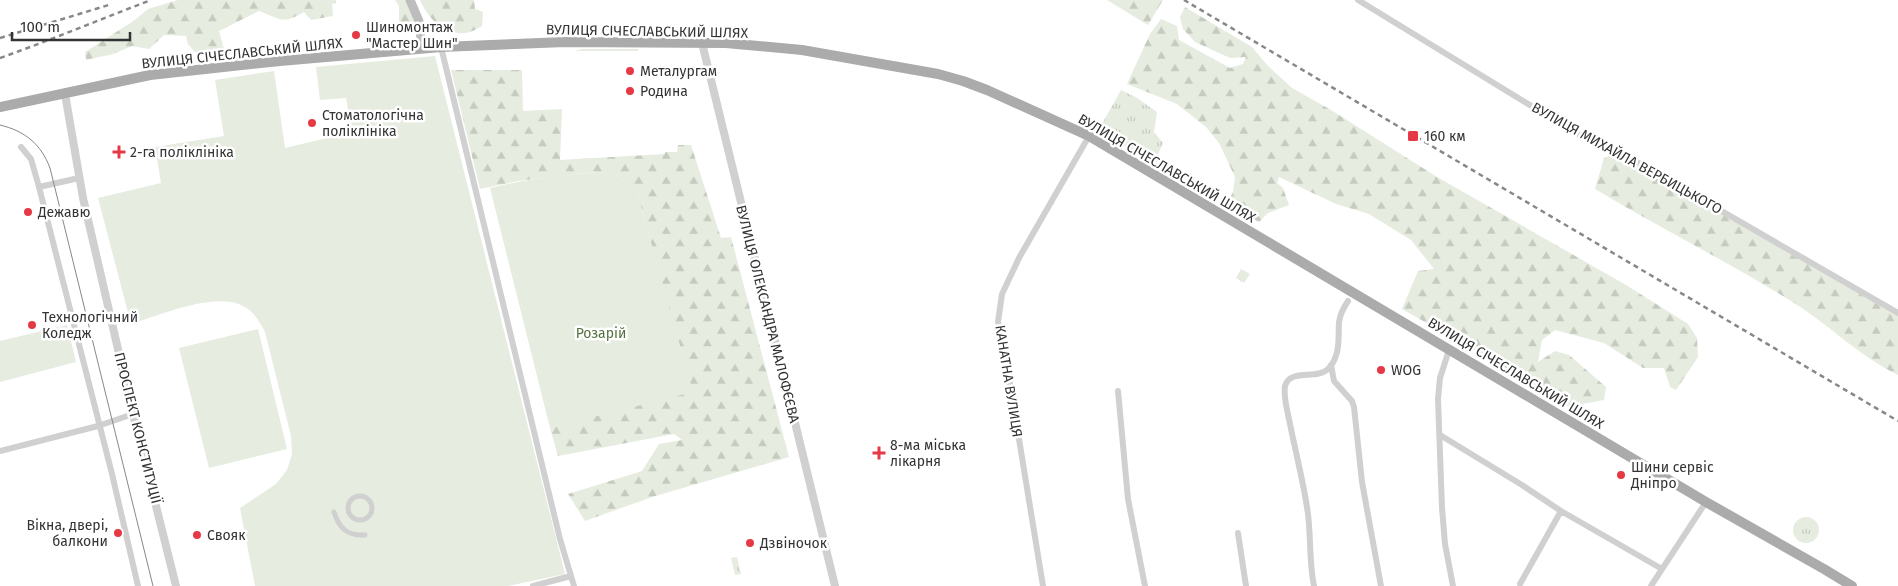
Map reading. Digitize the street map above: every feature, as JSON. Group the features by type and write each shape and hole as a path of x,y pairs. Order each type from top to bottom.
{"main road":[{"path":"410,0 419,22 422,48"},
{"name":"ВУЛИЦЯ СІЧЕСЛАВСЬКИЙ ШЛЯХ","path":"0,107 150,75 422,48 565,42 726,43 802,50 938,74 987,90 1089,136 1706,502 1852,586"}],"street":[{"name":"ВУЛИЦЯ МИХАЙЛА ВЕРБИЦЬКОГО","path":"1358,0 1569,129 1595,144 1630,158 1898,313"},
{"name":"ВУЛИЦЯ ОЛЕКСАНДРА МАЛОФЄЄВА","path":"702,43 836,586"},
{"path":"441,47 560,539 574,586"},
{"name":"ПРОСПЕКТ КОНСТИТУЦІЇ","path":"64,94 79,178 133,414 176,586"},
{"name":"КАНАТНА ВУЛИЦЯ","path":"1043,586 1002,335 998,322 1002,294 1013,271 1089,136"},
{"path":"22,147 31,159 39,187 98,426 112,474 138,586"},
{"path":"39,187 79,178"},
{"path":"1314,586 1307,512 1285,393 1286,385 1290,379 1296,376 1323,372 1331,365 1338,348 1339,320 1348,301"},
{"path":"1449,350 1440,378 1438,400 1445,544 1453,586"},
{"path":"1331,365 1334,381 1352,401 1354,407 1359,434 1362,482 1381,586"},
{"path":"1118,391 1128,499 1145,586"},
{"path":"0,451 98,426 133,414"},
{"path":"1440,435 1662,569"},
{"path":"359,496 368,500 372,507 369,515 364,519 358,520 350,514 348,507 351,500 359,496"},
{"path":"1651,586 1706,502"},
{"path":"1520,584 1562,510"},
{"path":"334,512 338,525 343,530 354,535 364,535"},
{"path":"1238,533 1246,586"},
{"path":"533,586 571,576"}],"green space":[{"path":"178,0 336,0 336,3 332,4 333,16 311,20 304,12 286,20 259,11 219,31 224,49 195,52 188,44 186,36 164,35 149,49 132,46 113,54 86,60 85,52 135,20 148,9"},
{"path":"395,0 406,0 414,18 413,26 399,32 399,6"},
{"path":"420,0 474,0 475,9 483,12 482,26 466,33 449,31 432,19"},
{"path":"1107,0 1163,0 1148,25"},
{"path":"1185,7 1252,47 1267,65 1292,88 1331,110 1437,177 1626,285 1688,324 1697,338 1698,357 1676,390 1670,387 1664,368 1643,368 1604,343 1555,330 1542,340 1538,362 1555,351 1569,355 1606,387 1604,400 1582,404 1572,409 1520,376 1402,309 1418,271 1434,269 1411,240 1369,214 1336,204 1279,177 1277,183 1283,188 1289,205 1268,213 1259,222 1227,204 1233,192 1235,177 1219,143 1206,127 1177,104 1127,84 1150,34 1161,19 1177,26 1179,40 1230,68 1243,64 1246,57 1230,58 1195,42 1183,29 1180,17"},
{"path":"582,49 638,49 638,51 575,51"},
{"path":"435,56 565,574 508,586 255,586 240,508 276,484 287,470 292,454 291,436 265,332 256,317 247,308 231,302 218,301 187,306 131,324 98,198 161,183 155,147 224,136 215,80 274,71 285,148 352,132 346,98 320,100 316,67"},
{"path":"451,70 522,70 523,111 562,109 560,160 665,154 665,152 677,152 678,145 691,145 721,238 731,237 789,457 652,497 585,521 568,494 642,471 659,444 682,440 674,434 558,456 550,428 692,391 636,189 614,174 607,172 582,173 518,181 480,189"},
{"path":"1121,90 1137,98 1157,112 1154,132 1163,143 1154,163 1098,131"},
{"path":"1614,154 1630,161 1898,316 1898,375 1861,352 1802,308 1777,292 1595,189 1604,158"},
{"name":"Розарій","path":"607,172 614,174 636,189 693,392 550,428 490,188 548,177"},
{"path":"1241,269 1250,274 1244,283 1236,278"},
{"path":"67,325 76,362 0,382 0,341"},
{"path":"258,329 287,449 209,468 179,348"},
{"path":"1806,517 1815,521 1819,530 1815,539 1806,543 1797,539 1793,530 1797,521"},
{"path":"737,557 741,574 735,575 731,558"}],"tram line":[{"path":"0,125 17,131 37,145 50,168 153,586"}],"railway":[{"path":"0,58 151,0"},
{"path":"1184,0 1898,421"},
{"path":"0,38 112,4"}],"place":[{"name":"Шиномонтаж \"Мастер Шин\"","path":"356,35"},
{"name":"Металургам","path":"630,71"},
{"name":"Родина","path":"630,91"},
{"name":"Стоматологічна поліклініка","path":"312,123"},
{"name":"160 км","path":"1413,136"},
{"name":"2-га поліклініка","path":"119,152"},
{"name":"Дежавю","path":"28,212"},
{"name":"Технологічний Коледж","path":"32,325"},
{"name":"WOG","path":"1381,370"},
{"name":"8-ма міська лікарня","path":"879,453"},
{"name":"Шини сервіс Дніпро","path":"1621,475"},
{"name":"Вікна, двері, балкони","path":"118,533"},
{"name":"Свояк","path":"197,535"},
{"name":"Дзвіночок","path":"750,543"}]}
